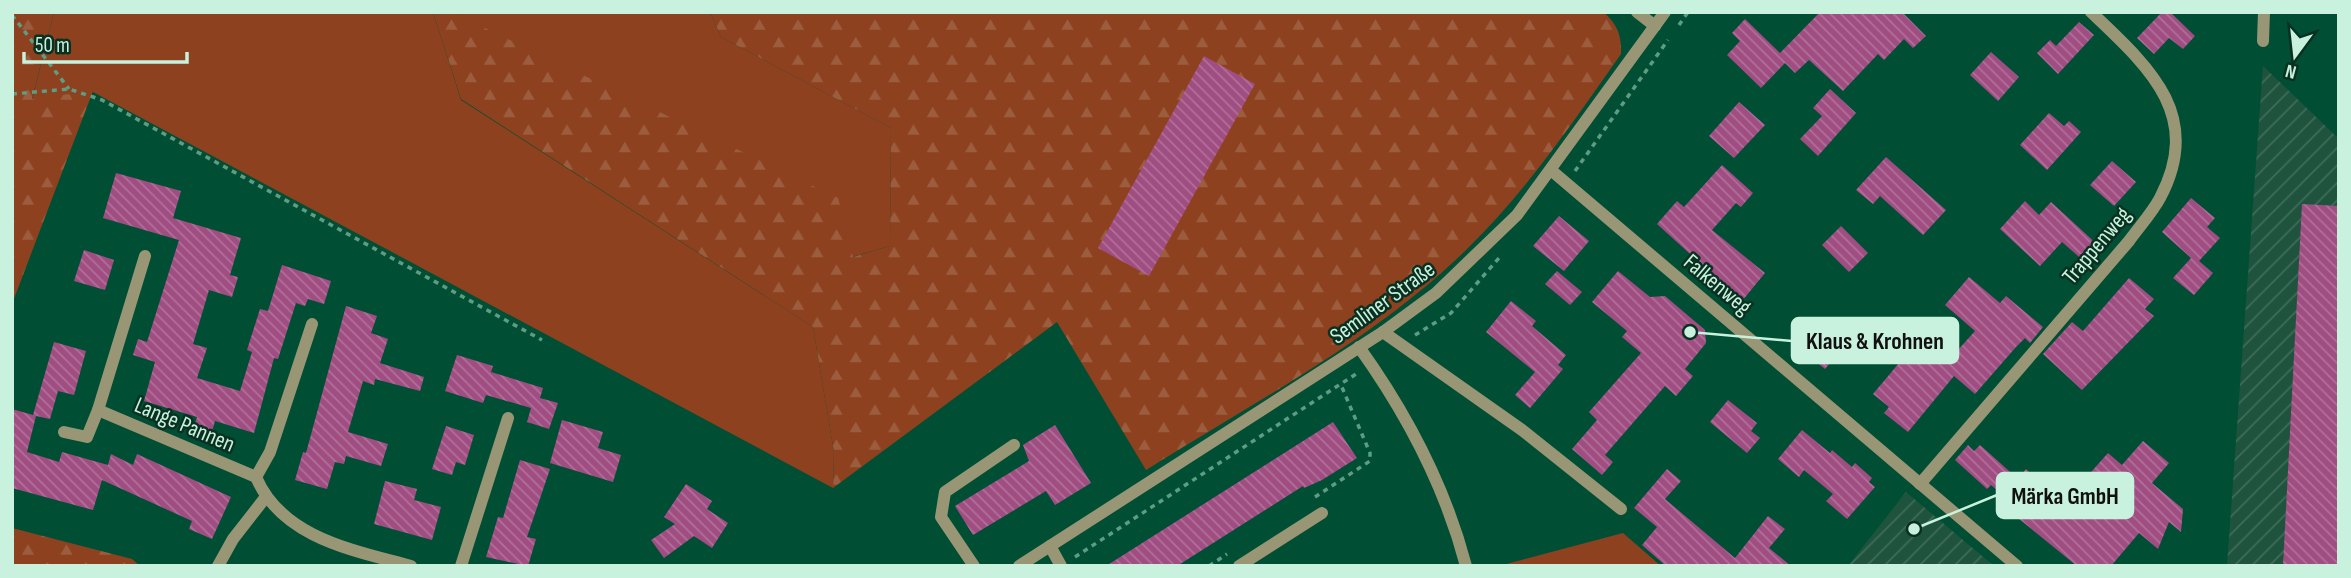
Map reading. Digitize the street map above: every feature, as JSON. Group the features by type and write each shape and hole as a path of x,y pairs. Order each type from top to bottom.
{"street":[{"path":"1637,12 1655,26"},
{"name":"Semliner Straße","path":"1019,566 1383,332 1436,293 1517,215 1552,171 1665,12"},
{"name":"Trappenweg","path":"1920,485 2129,241 2159,201 2171,174 2178,140 2174,113 2155,80 2091,12"},
{"path":"2263,41 2264,12"},
{"name":"Falkenweg","path":"1552,171 2017,566"},
{"name":"Lange Pannen","path":"64,432 87,437 98,410 145,256"},
{"name":"Lange Pannen","path":"256,477 270,452 312,324"},
{"path":"1383,332 1522,430 1621,509"},
{"path":"1359,347 1424,452 1453,514 1466,566"},
{"name":"Lange Pannen","path":"98,410 256,477 265,498 290,522 337,546 411,566"},
{"path":"461,566 508,418"},
{"path":"974,566 941,517 945,492 1014,445"},
{"path":"218,566 233,539 265,498"},
{"path":"1239,566 1322,513"},
{"path":"1050,546 1061,566"}],"path":[{"path":"12,15 69,89"},
{"path":"12,94 69,89 102,100 542,340"},
{"path":"1312,499 1370,461 1370,453 1341,384"},
{"path":"1209,566 1232,551"}],"shaded area":[{"path":"2263,66 2339,139 2339,566 2227,566"},
{"path":"1906,492 1994,566 1848,566"}],"green space":[{"path":"12,12 54,12 32,99 93,91 12,304"},
{"path":"54,12 433,12 461,100 813,327 834,452 833,488 93,92 32,100"},
{"path":"433,12 452,12 838,198 853,257 890,246 891,128 721,37 710,12 1603,12 1618,30 1621,54 1548,156 1509,204 1466,250 1430,283 1392,313 1312,368 1146,470 1057,322 833,488 834,452 813,327 461,99"},
{"path":"452,12 710,12 721,37 891,128 890,246 852,257"},
{"path":"12,528 132,559 140,566 12,566"},
{"path":"1623,533 1661,566 1499,566"}],"building":[{"path":"1820,12 1902,12 1926,36 1913,48 1904,39 1884,60 1878,54 1843,91 1809,60 1795,73 1785,63 1761,88 1727,55 1740,41 1732,33 1745,19 1780,53"},
{"path":"2162,12 2170,12 2195,36 2183,49 2169,38 2154,54 2137,38"},
{"path":"2079,22 2094,35 2058,74 2037,53 2050,40 2056,46"},
{"path":"1991,52 2019,77 1998,101 1970,75"},
{"path":"1204,56 1255,84 1149,276 1098,248"},
{"path":"1830,89 1856,113 1818,156 1800,139 1822,116 1813,108"},
{"path":"1739,102 1765,125 1734,158 1709,136"},
{"path":"2049,113 2064,126 2069,121 2081,132 2047,170 2020,145"},
{"path":"1886,157 1946,210 1923,235 1880,196 1873,204 1856,190"},
{"path":"2112,161 2136,182 2114,206 2090,185"},
{"path":"1722,165 1753,193 1741,207 1736,203 1712,230 1765,273 1742,301 1657,224 1677,201 1684,207"},
{"path":"116,173 181,191 173,218 241,238 230,275 238,277 232,297 209,290 193,344 207,348 197,378 240,391 252,352 247,350 260,309 268,311 282,265 331,281 324,304 308,299 305,306 296,303 278,359 274,358 254,433 215,421 211,435 193,430 197,417 144,401 155,362 133,355 138,339 147,342 179,240 103,218"},
{"path":"2191,198 2215,218 2207,227 2220,238 2199,261 2213,273 2194,295 2173,278 2191,258 2162,232"},
{"path":"2025,201 2039,215 2051,202 2100,247 2086,263 2062,242 2040,266 2000,229"},
{"path":"2302,204 2339,206 2339,566 2283,566"},
{"path":"1559,216 1589,241 1564,271 1533,246"},
{"path":"1841,226 1868,253 1849,272 1822,245"},
{"path":"84,250 114,260 105,290 74,281"},
{"path":"1557,271 1582,292 1570,305 1545,284"},
{"path":"1618,271 1650,297 1665,296 1705,330 1706,343 1685,369 1693,376 1676,396 1665,386 1605,455 1613,462 1602,475 1572,449 1597,420 1589,412 1641,353 1622,337 1627,331 1592,302"},
{"path":"1969,277 2000,303 2006,296 2043,327 2030,343 2025,338 1975,394 1954,376 1908,432 1884,413 1889,407 1873,394 1920,338 1948,361 1975,331 1945,305"},
{"path":"2129,278 2154,299 2145,309 2154,316 2082,390 2043,354 2072,322 2083,331"},
{"path":"1511,301 1536,321 1532,326 1566,355 1558,365 1563,369 1530,408 1515,395 1535,372 1486,332"},
{"path":"346,306 377,316 371,333 388,339 380,363 424,377 420,391 375,379 374,385 363,381 348,432 388,444 381,466 346,456 344,464 335,462 327,489 295,480 303,452 306,453"},
{"path":"1835,328 1849,341 1825,369 1810,357"},
{"path":"54,342 86,351 74,395 58,391 50,419 36,416 27,452 59,462 62,452 108,465 111,454 133,465 137,454 231,497 212,539 189,529 192,521 102,480 93,510 12,488 12,409 33,415"},
{"path":"457,355 493,366 491,372 543,388 540,398 558,403 549,429 527,422 531,408 486,395 483,403 445,391"},
{"path":"1728,400 1757,423 1751,431 1760,438 1747,453 1710,422"},
{"path":"562,420 603,432 598,448 621,455 613,482 550,463"},
{"path":"1333,422 1357,458 1322,480 1304,488 1303,486 1177,566 1106,566"},
{"path":"1055,425 1091,483 1055,505 1046,491 973,535 955,506 1029,461 1023,445"},
{"path":"446,426 474,435 465,465 456,462 452,475 432,469"},
{"path":"1802,430 1830,453 1832,450 1852,467 1855,463 1872,478 1869,482 1875,487 1847,519 1826,501 1833,494 1804,470 1799,477 1778,459"},
{"path":"2143,441 2169,463 2152,483 2183,509 2181,532 2169,522 2158,549 2139,533 2111,566 2077,566 2013,514 2018,508 1991,485 1987,489 1955,460 1968,445 1974,451 1980,445 2018,479 2026,469 2039,481 2035,487 2060,507 2108,453 2122,465"},
{"path":"520,460 550,469 527,537 536,539 528,566 486,557 498,517 503,518"},
{"path":"1667,469 1681,481 1665,499 1735,558 1768,516 1785,529 1769,548 1791,566 1666,566 1642,545 1657,527 1634,508"},
{"path":"385,481 417,489 414,500 441,507 432,540 374,524"},
{"path":"686,484 712,501 707,509 728,523 712,548 694,536 664,558 651,540 675,524 664,517"}],"place":[{"name":"Klaus & Krohnen","path":"1690,332"},
{"name":"Märka GmbH","path":"1914,529"}]}
